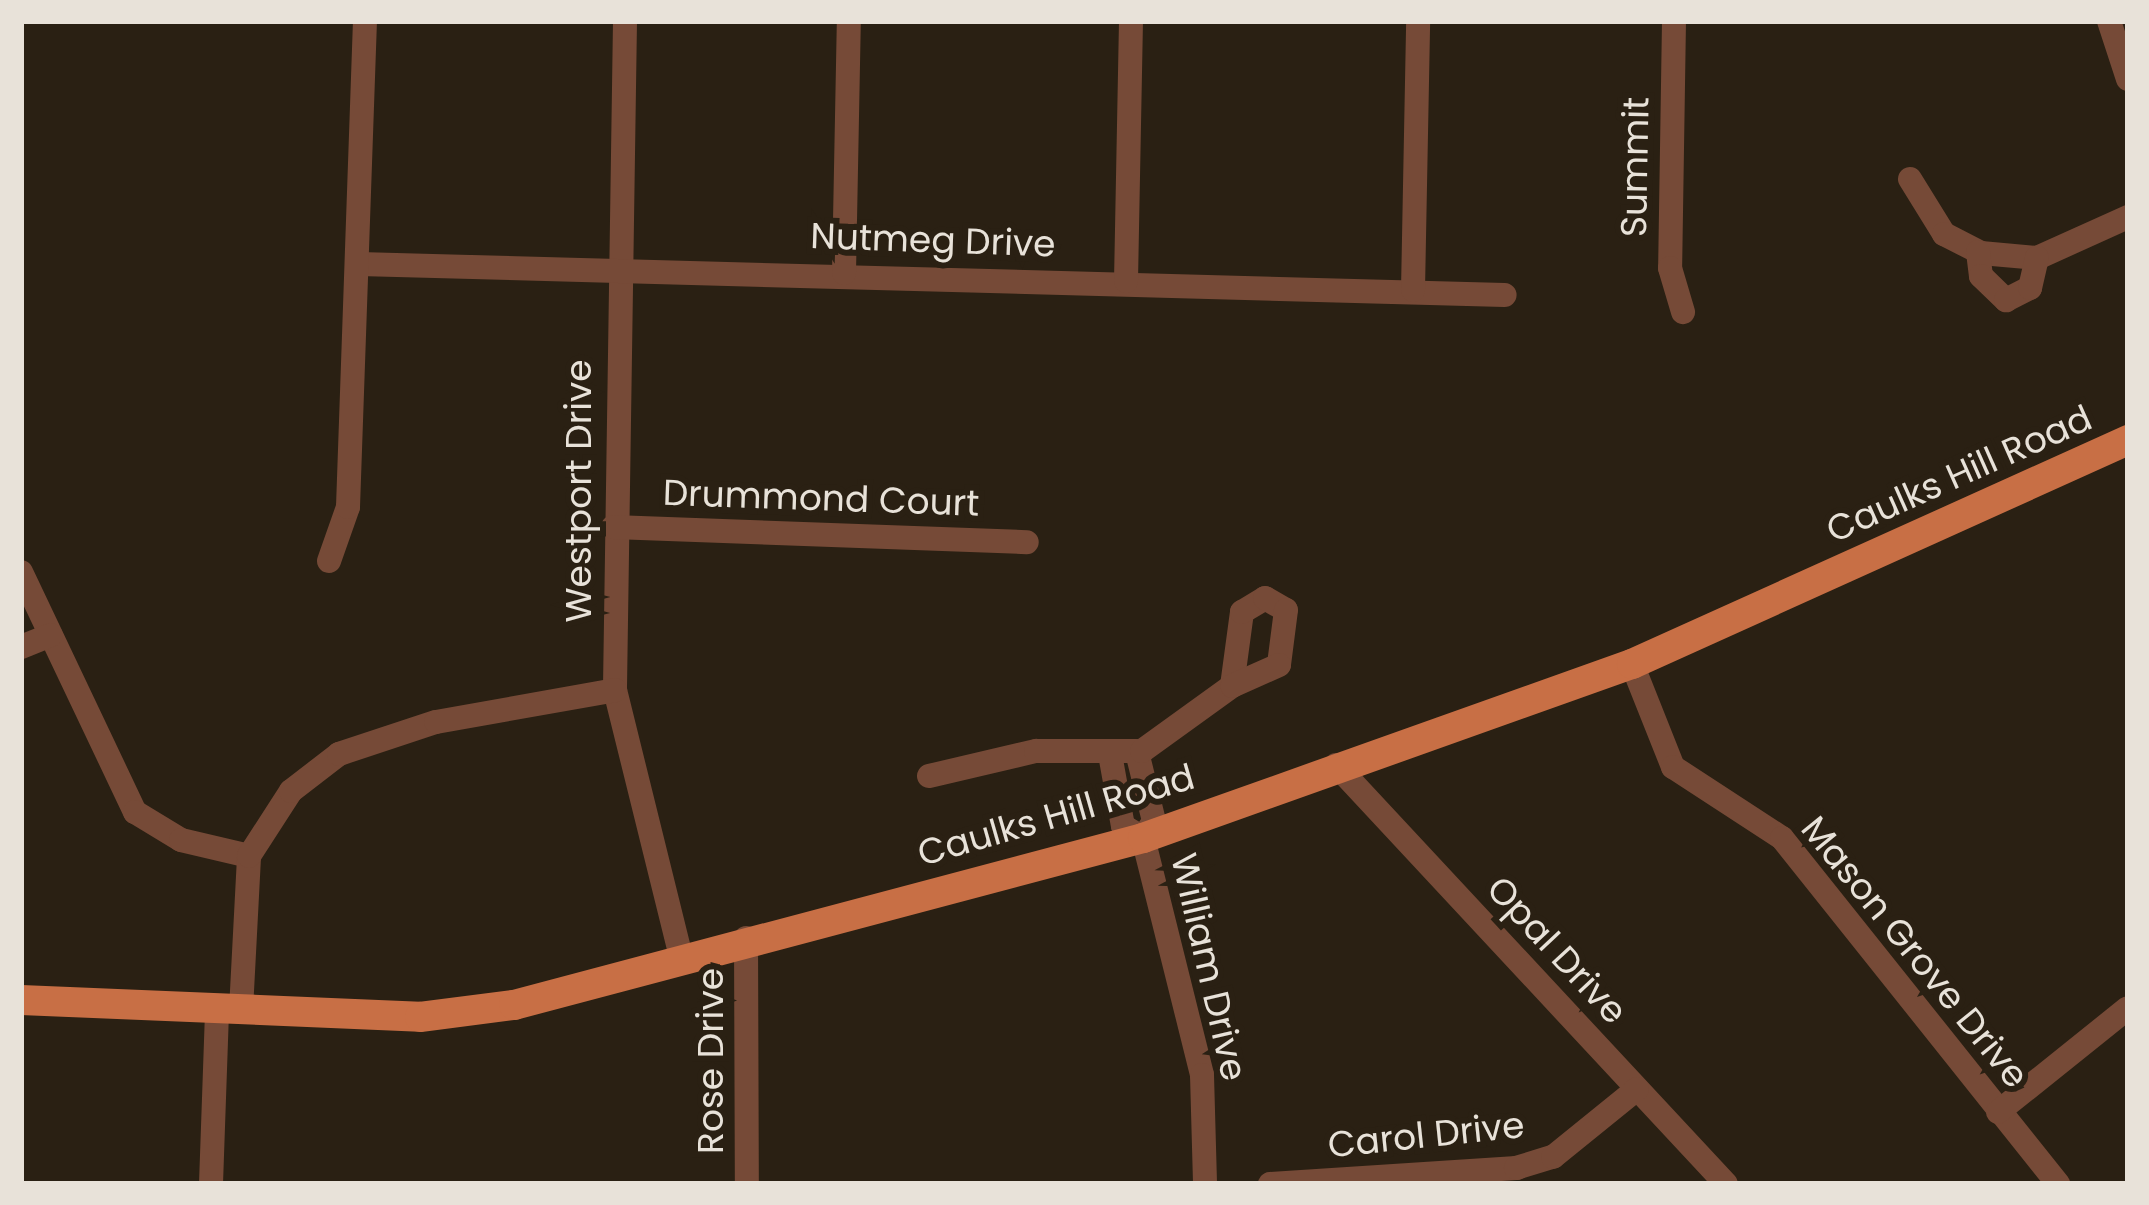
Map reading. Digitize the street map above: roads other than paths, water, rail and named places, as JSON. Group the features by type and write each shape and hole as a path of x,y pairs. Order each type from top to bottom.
{"main road":[{"name":"Caulks Hill Road","path":"21,1000 421,1017 514,1005 680,953 1143,838 1336,765 1632,664 2128,440"}],"street":[{"path":"329,561 348,507 364,21"},
{"name":"Westport Drive","path":"625,21 613,527 615,690 680,953"},
{"path":"844,273 849,21"},
{"path":"1126,280 1131,21"},
{"path":"1413,290 1418,21"},
{"name":"Summit","path":"1674,21 1670,268 1683,313"},
{"path":"2109,21 2128,79"},
{"path":"1910,179 1944,234 1978,252 2037,258 2128,217"},
{"path":"1978,252 1981,276 2006,301 2030,288 2037,258"},
{"name":"Nutmeg Drive","path":"359,264 1126,280 1504,296"},
{"name":"Drummond Court","path":"613,527 1027,542"},
{"path":"21,572 135,812 181,840 249,856"},
{"path":"21,647 51,635"},
{"name":"Mason Grove Drive","path":"1632,664 1672,767 1782,838 2058,1184"},
{"path":"929,776 1036,751 1137,752 1232,686"},
{"path":"212,1184 249,856 277,806 339,754 436,722 615,690"},
{"path":"1110,754 1123,826 1143,838 1154,821 1137,752"},
{"name":"Opal Drive","path":"1336,765 1726,1184"},
{"name":"William Drive","path":"1143,838 1202,1075 1205,1184"},
{"name":"Rose Drive","path":"746,938 747,1184"},
{"path":"1999,1112 2128,1008"},
{"name":"Carol Drive","path":"1270,1184 1516,1168 1552,1157 1637,1089"}]}
